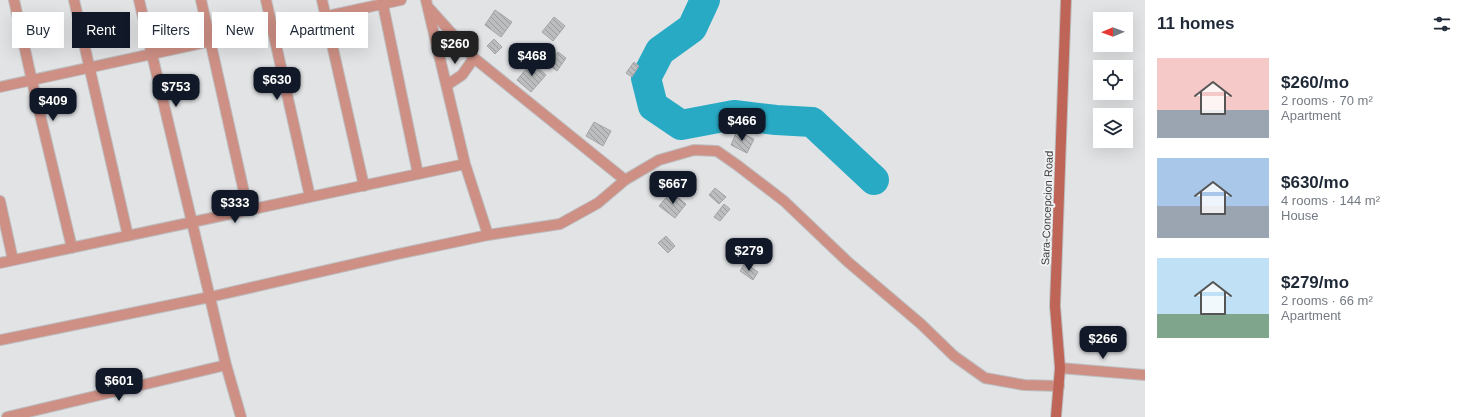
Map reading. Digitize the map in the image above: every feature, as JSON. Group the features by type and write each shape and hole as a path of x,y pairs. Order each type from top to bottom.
{"main road":[{"name":"Sara-Concepcion Road","path":"1056,417 1060,368 1056,306 1066,0"}],"street":[{"path":"14,0 72,248"},
{"path":"74,0 128,236"},
{"path":"139,0 226,365 241,417"},
{"path":"201,0 248,210"},
{"path":"266,0 310,197"},
{"path":"322,0 324,12"},
{"path":"344,12 382,2 401,0"},
{"path":"382,2 418,174"},
{"path":"427,3 474,58 625,180"},
{"path":"427,3 465,164 488,235"},
{"path":"0,87 276,28"},
{"path":"332,48 364,186"},
{"path":"447,85 462,75 474,58"},
{"path":"0,340 210,297 488,235 560,224 598,203 625,180 659,160 694,150 717,151 737,164 784,201 848,262 921,324 954,356 985,378 1024,385 1058,386"},
{"path":"0,263 465,164"},
{"path":"0,201 13,260"},
{"path":"7,417 226,365"},
{"path":"1060,368 1145,375"}],"building":[{"path":"495,10 512,22 501,37 485,25"},
{"path":"554,17 565,26 553,41 542,32"},
{"path":"494,39 502,47 495,54 487,46"},
{"path":"558,52 566,58 557,71 549,65"},
{"path":"532,62 546,75 531,92 517,80"},
{"path":"634,62 639,66 632,77 626,73"},
{"path":"594,122 611,131 603,146 586,136"},
{"path":"737,131 754,139 747,153 731,145"},
{"path":"715,188 726,197 719,204 709,195"},
{"path":"671,192 686,204 675,218 659,206"},
{"path":"724,204 730,209 720,221 714,217"},
{"path":"666,236 675,246 668,253 658,243"},
{"path":"745,263 758,272 753,280 740,271"}],"waterway":[{"path":"705,0 692,28 660,51 646,78 653,106 681,125 734,115 776,120 812,122 874,180"}]}
